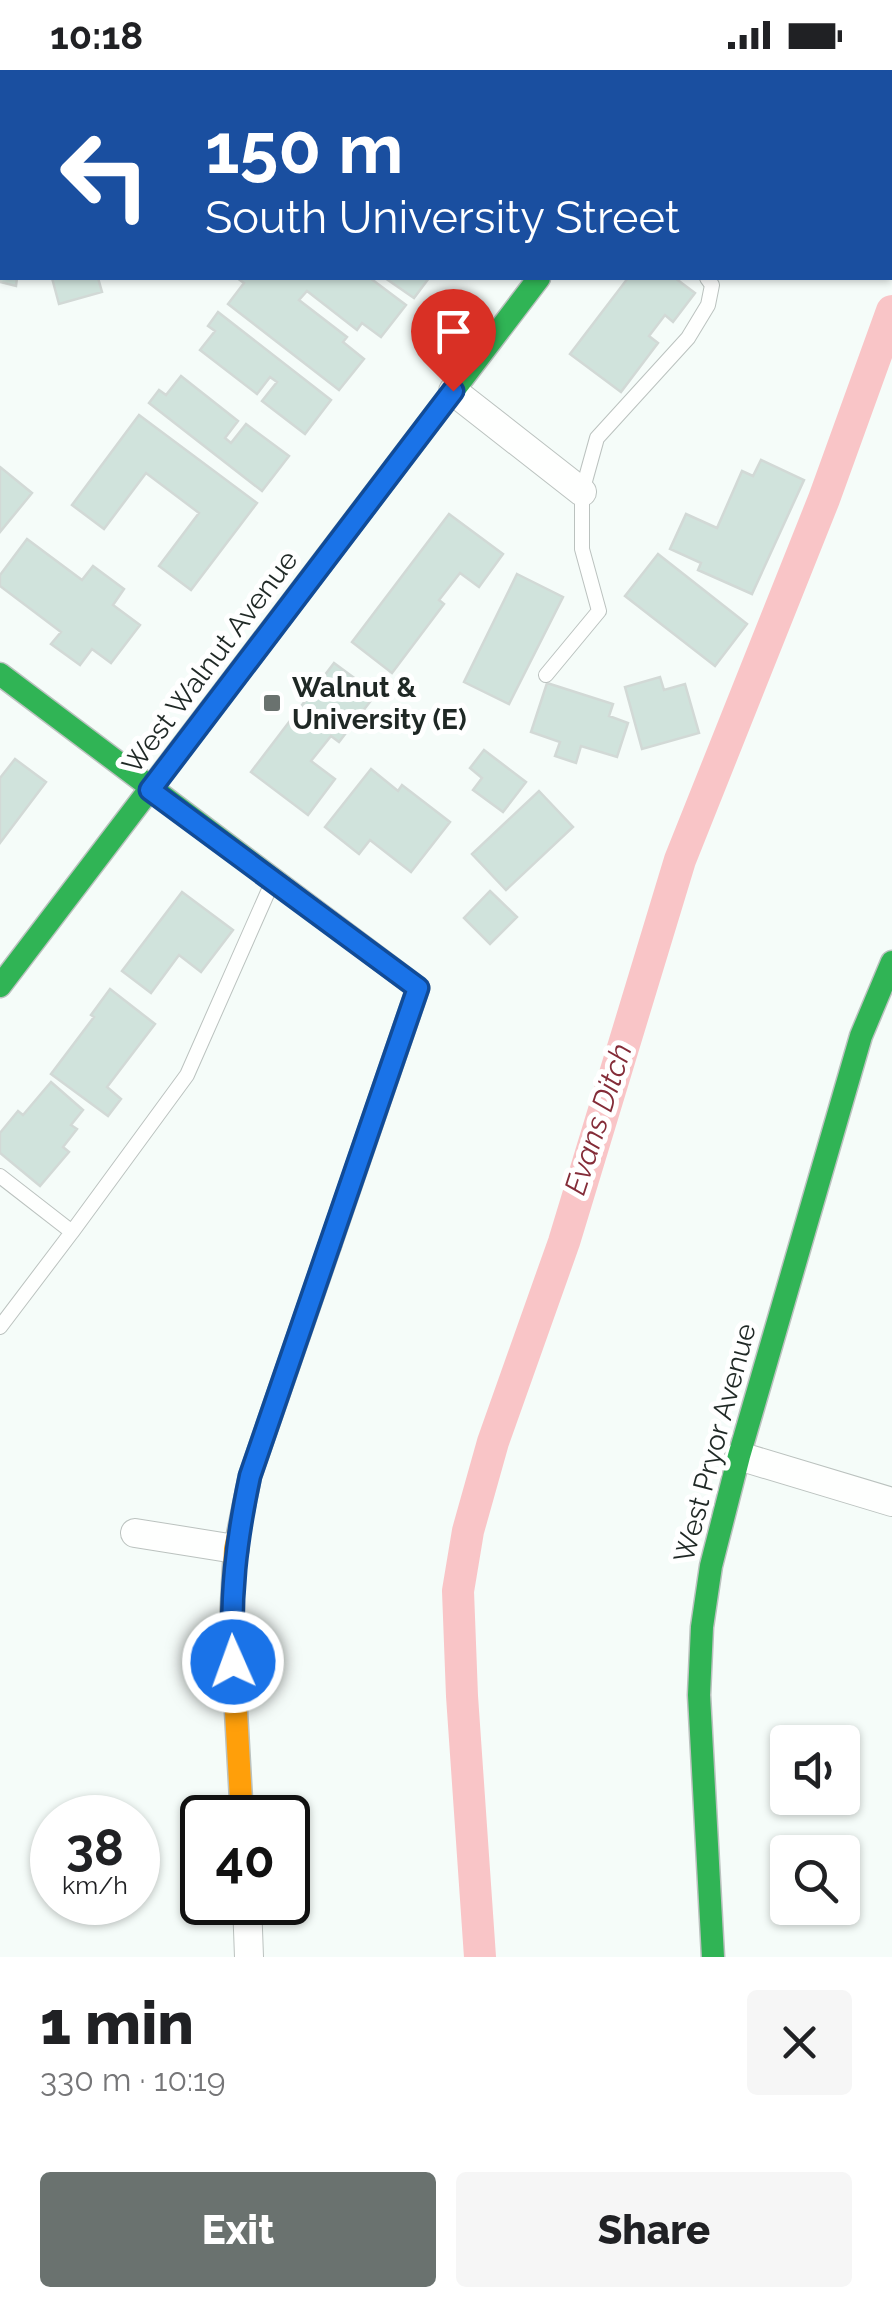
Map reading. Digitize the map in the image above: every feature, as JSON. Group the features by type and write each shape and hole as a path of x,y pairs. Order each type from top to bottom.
{"street":[{"name":"West Walnut Avenue","path":"0,986 538,280"},
{"path":"453,391 582,492"},
{"path":"0,674 418,988 250,1476 235,1550 231,1623 241,1795"},
{"name":"West Pryor Avenue","path":"713,1957 700,1678 710,1566 861,1036 892,962"},
{"path":"739,1456 892,1502"},
{"path":"135,1533 235,1550"},
{"path":"248,1925 250,1957"}],"lane":[{"path":"546,675 599,612 582,555 582,492 597,438 688,338 708,305 712,284 709,280"},
{"path":"0,1327 187,1075 274,880"},
{"path":"0,1176 72,1232"}],"building":[{"path":"0,280 17,280 16,286"},
{"path":"53,280 99,280 102,292 59,304"},
{"path":"240,280 373,280 406,305 381,337 362,323 357,330 307,291 299,300 347,337 343,342 364,359 339,390 228,304 244,283"},
{"path":"388,280 428,280 414,298"},
{"path":"626,280 678,280 695,293 673,322 665,315 649,336 658,343 621,392 570,354"},
{"path":"218,312 331,400 305,434 262,401 277,382 270,377 257,394 200,350 215,331 208,326"},
{"path":"181,376 238,421 225,438 231,443 246,424 289,456 262,491 149,403 159,390 166,395"},
{"path":"139,415 257,503 191,590 159,566 199,513 146,473 104,529 72,505"},
{"path":"761,460 804,480 752,594 698,570 701,563 670,549 686,514 717,528 742,471 753,476"},
{"path":"0,467 32,493 0,532"},
{"path":"449,514 503,554 479,587 460,573 439,600 444,604 392,673 352,642"},
{"path":"27,539 82,580 93,566 124,589 113,605 140,625 111,663 92,649 80,665 51,644 61,632 0,586 0,575"},
{"path":"658,554 747,624 715,666 625,596"},
{"path":"517,574 563,597 509,704 464,682"},
{"path":"334,663 376,694 339,742 331,736 311,761 335,779 308,815 251,772"},
{"path":"660,677 664,690 685,684 699,733 642,749 625,687"},
{"path":"547,683 613,704 609,716 628,723 617,757 581,746 576,763 555,756 560,742 531,732"},
{"path":"484,750 526,782 503,812 473,790 482,778 470,768"},
{"path":"15,759 46,782 0,843 0,778"},
{"path":"371,769 398,791 402,785 450,822 411,872 370,840 359,854 325,827"},
{"path":"539,791 573,827 506,890 472,854"},
{"path":"490,891 517,917 490,944 464,918"},
{"path":"182,892 233,930 201,972 179,955 151,993 122,971"},
{"path":"110,989 155,1024 107,1087 121,1099 108,1116 51,1074"},
{"path":"51,1082 83,1110 71,1125 77,1129 63,1147 69,1152 40,1186 0,1153 0,1133 18,1111 23,1115"}],"waterway":[{"name":"Evans Ditch","path":"480,1957 458,1591 468,1531 493,1442 564,1242 680,860 824,499 892,311"}],"traffic: fast":[{"path":"0,986 537,280"},
{"path":"0,674 418,988 330,1245"},
{"path":"713,1957 699,1695 702,1627 711,1566 739,1456 861,1036 892,962"}],"traffic: slow":[{"path":"241,1795 231,1623 235,1549 250,1476 330,1245"}],"place":[{"name":"Walnut & University (E)","path":"272,703"}],"route":[{"path":"233,1662 235,1550 250,1476 418,988 150,790 453,391"}]}
